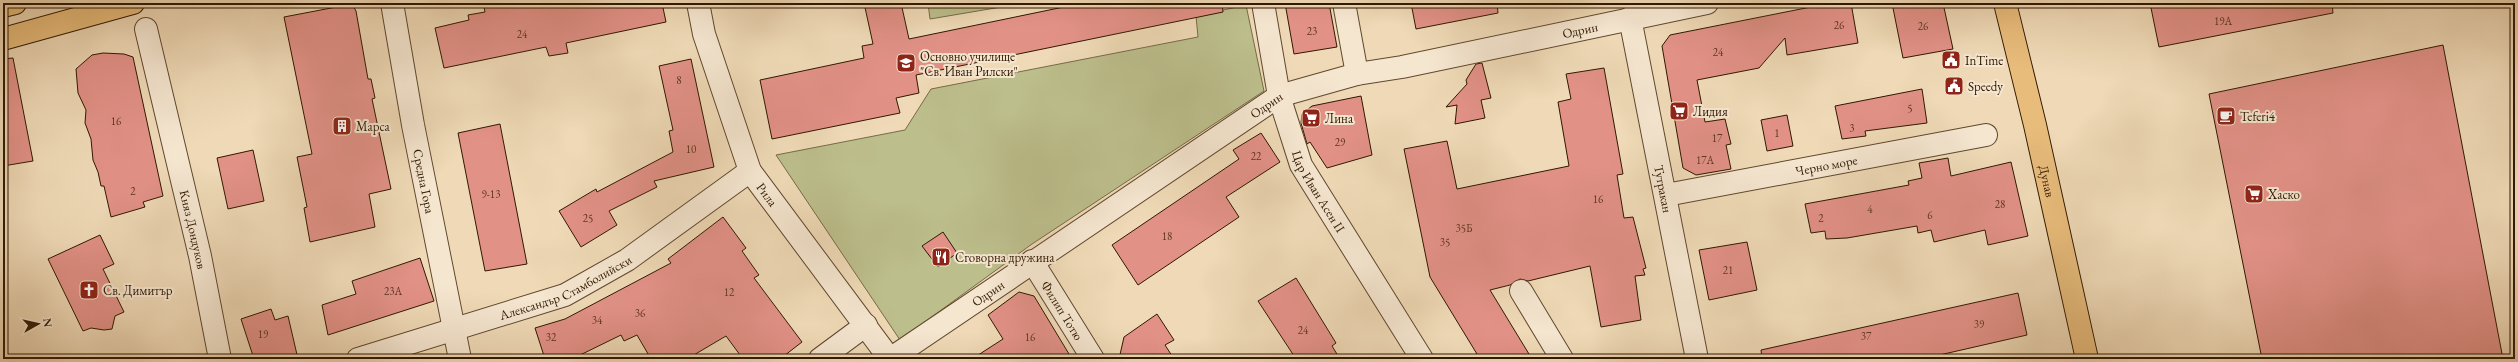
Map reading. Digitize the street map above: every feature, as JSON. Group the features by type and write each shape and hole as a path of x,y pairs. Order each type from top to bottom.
{"main road":[{"path":"3,6 15,3"},
{"path":"3,39 133,3"},
{"name":"Дунав","path":"2005,3 2035,125 2087,359"}],"street":[{"name":"Средна Гора","path":"392,3 414,132 460,359"},
{"name":"Рила","path":"698,3 704,34 750,171 890,359"},
{"name":"Цар Иван Асен II","path":"1264,3 1279,96 1301,165 1422,359"},
{"path":"1344,3 1357,74"},
{"name":"Одрин","path":"890,359 1032,261 1279,96 1357,74 1402,67 1707,3"},
{"name":"Тутракан","path":"1630,18 1697,359"},
{"name":"Княз Дондуков","path":"146,29 200,256 220,359"},
{"name":"Черно море","path":"1666,195 1986,136"},
{"name":"Александър Стамболийски","path":"358,359 564,295 627,260 750,171"},
{"name":"Филип Тотю","path":"1032,261 1093,359"},
{"path":"1520,291 1562,359"},
{"path":"820,359 866,325"}],"green space":[{"path":"928,3 1025,3 930,19"},
{"path":"1246,5 1264,91 1032,244 900,340 776,155 905,130 931,89 1198,37 1196,16"}],"building":[{"path":"500,3 662,3 666,22 566,43 568,53 549,56 546,47 444,68 435,28 469,20 468,15 485,12 484,7"},
{"path":"864,3 901,3 909,39 1083,3 1222,3 1223,12 916,75 919,93 896,98 900,113 772,139 760,80 864,58 862,46 873,44"},
{"path":"1285,3 1329,3 1337,47 1294,54"},
{"path":"1411,3 1497,3 1498,13 1416,29"},
{"path":"1831,3 1851,3 1858,43 1787,55 1785,38 1759,68 1697,80 1705,122 1725,119 1731,144 1726,145 1731,169 1696,175 1683,168 1662,46 1670,35"},
{"path":"1892,3 1943,3 1953,49 1903,58"},
{"path":"2150,3 2332,3 2333,13 2159,47"},
{"name":"Марса","path":"352,4 356,11 368,79 371,79 375,98 372,99 391,189 369,194 375,227 310,242 304,208 307,207 297,157 312,154 284,17"},
{"path":"2443,45 2503,359 2262,359 2209,94"},
{"path":"103,53 124,54 133,57 163,196 143,202 145,207 111,217 104,186 101,186 98,172 93,160 91,139 85,123 86,110 78,93 76,69 92,55"},
{"path":"13,58 33,161 3,166 3,59"},
{"path":"691,59 714,167 654,181 657,187 609,211 617,225 581,247 559,211 596,189 597,192 673,152 669,131 673,130 659,66"},
{"path":"1482,63 1491,98 1481,100 1485,118 1455,124 1457,105 1446,107 1467,84 1466,80 1476,64"},
{"path":"1604,68 1623,174 1617,175 1624,218 1633,217 1646,268 1643,269 1645,275 1635,276 1641,320 1601,327 1590,266 1528,281 1520,279 1510,285 1490,290 1532,359 1480,359 1430,277 1404,149 1447,141 1457,189 1569,166 1558,102 1571,99 1566,74"},
{"path":"1922,89 1927,123 1865,131 1866,136 1842,139 1835,106"},
{"path":"1361,96 1372,155 1327,168 1310,142 1307,144 1301,123 1302,114 1312,106"},
{"path":"1787,115 1793,146 1767,151 1761,120"},
{"path":"500,124 527,264 485,271 458,133"},
{"path":"1261,133 1280,162 1226,197 1239,217 1138,285 1112,245 1239,159 1233,150"},
{"path":"253,150 264,201 228,209 217,158"},
{"path":"1948,158 1951,176 2011,162 2028,236 1988,245 1985,230 1934,242 1931,230 1918,233 1917,226 1847,238 1826,239 1825,231 1811,233 1805,204 1909,185 1908,181 1922,178 1919,163"},
{"path":"723,217 746,248 742,251 759,275 754,278 802,342 780,359 743,359 726,336 687,359 651,359 637,335 624,341 621,335 572,359 545,359 535,328 565,319 671,263 668,259"},
{"name":"Сговорна дружина","path":"943,232 957,253 938,267 922,246"},
{"name":"Св. Димитър","path":"100,235 114,264 103,269 124,312 115,316 112,329 104,330 91,328 83,331 48,259"},
{"path":"1747,242 1757,290 1709,300 1699,250"},
{"path":"420,258 434,301 328,335 322,305 356,294 352,281"},
{"path":"1296,278 1336,343 1332,346 1340,359 1296,359 1258,301"},
{"path":"1019,292 1034,296 1072,359 972,359 1003,339 988,315"},
{"path":"2018,293 2027,335 1922,359 1762,359 1761,350"},
{"path":"271,309 275,320 288,316 298,359 254,359 241,319"},
{"path":"1157,314 1174,340 1165,345 1174,359 1119,359 1124,337"}],"place":[{"name":"InTime","path":"1951,60"},
{"name":"Основно училище \"Св. Иван Рилски\"","path":"906,63"},
{"name":"Speedy","path":"1954,86"},
{"name":"Лидия","path":"1679,111"},
{"name":"Teferi4","path":"2226,116"},
{"name":"Лина","path":"1311,118"},
{"name":"Марса","path":"342,126"},
{"name":"Хаско","path":"2254,194"},
{"name":"Сговорна дружина","path":"941,257"},
{"name":"Св. Димитър","path":"89,290"}]}
